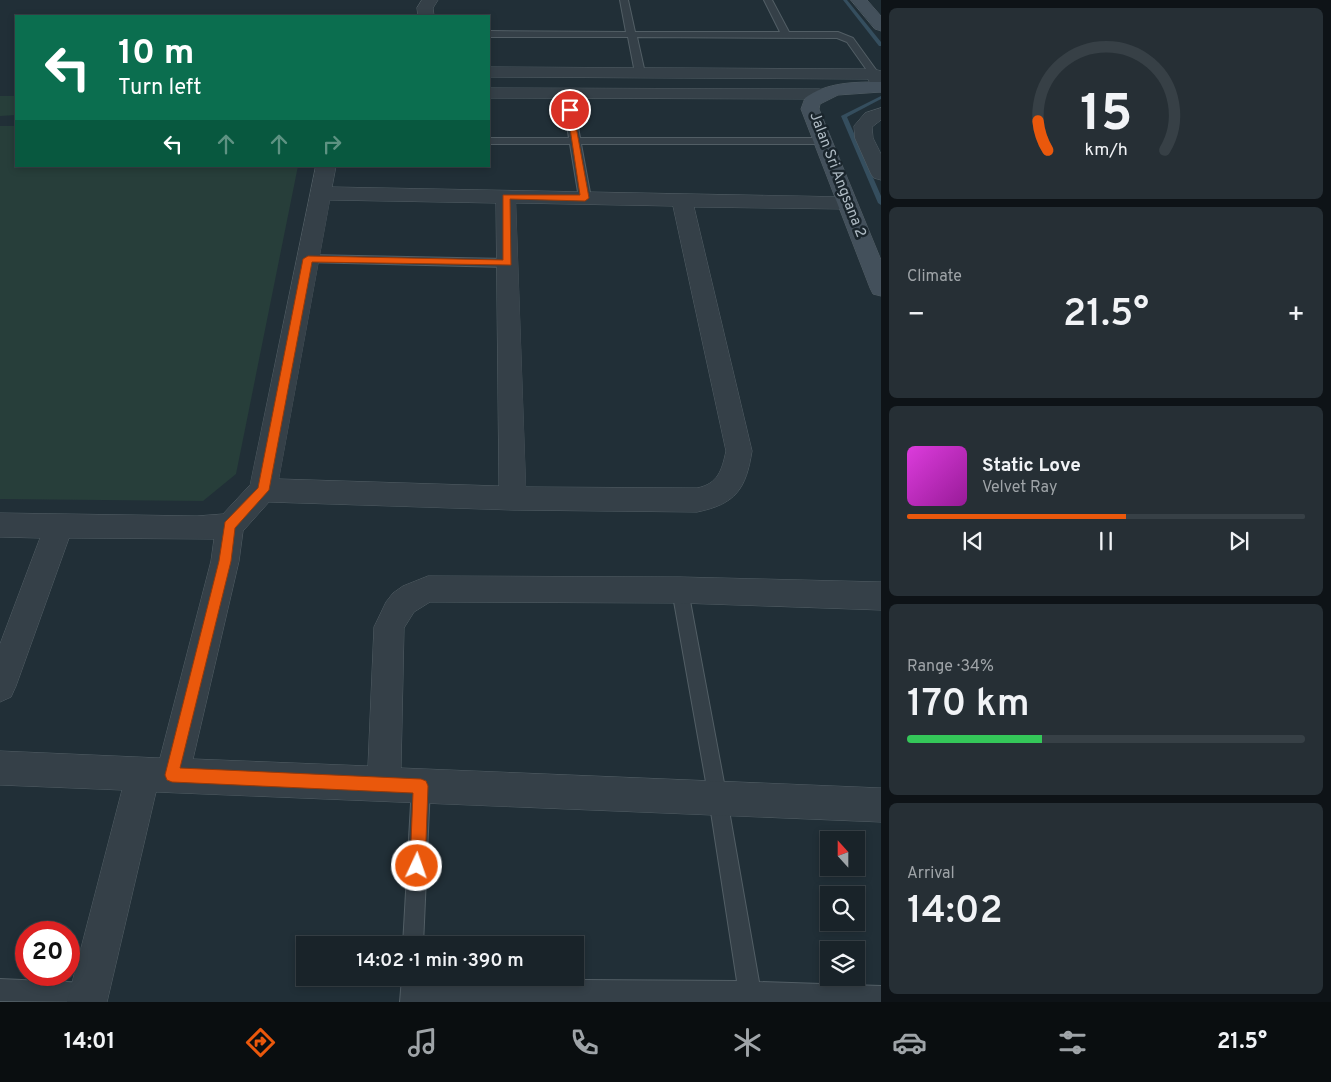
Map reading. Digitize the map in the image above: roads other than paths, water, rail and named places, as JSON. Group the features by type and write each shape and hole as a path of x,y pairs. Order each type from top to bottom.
{"street":[{"path":"426,15 425,8 430,0"},
{"path":"859,0 881,26"},
{"path":"490,72 640,73 878,82"},
{"name":"Jalan Sri Angsana 2","path":"878,82 819,94 811,102 810,109 881,288"},
{"path":"490,93 819,94"},
{"path":"881,114 872,118 864,126 864,138 881,174"},
{"path":"88,998 225,561 230,526 263,490 326,167"},
{"path":"320,193 846,203"},
{"path":"506,196 513,498"},
{"path":"263,490 513,498 697,500 711,498 727,487 735,475 739,450 682,200"},
{"path":"0,525 230,526"},
{"path":"0,686 59,526"},
{"path":"384,784 389,627 399,606 412,596 428,589 680,590 881,596"},
{"path":"0,768 881,806"}],"lane":[{"path":"624,0 640,73"},
{"path":"768,0 785,34"},
{"path":"490,34 833,34 847,38 878,82"},
{"path":"567,94 585,198"},
{"path":"490,142 822,141"},
{"path":"308,259 507,263"},
{"path":"680,590 718,798 750,997"},
{"path":"413,936 421,786"},
{"path":"0,990 88,998"},
{"path":"411,990 750,997 881,997"}],"waterway":[{"path":"845,0 881,45"},
{"path":"881,97 844,116 881,203"}]}
